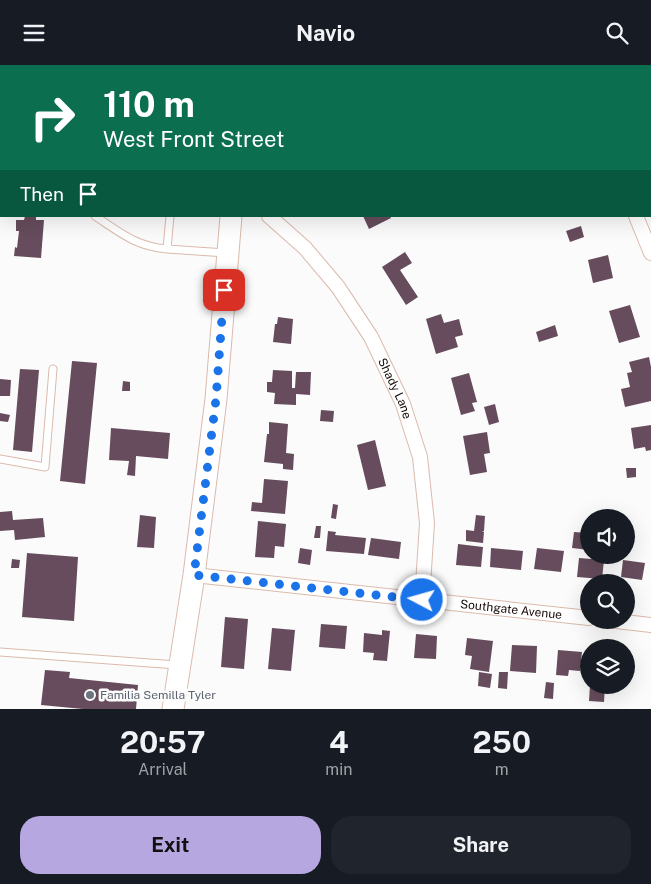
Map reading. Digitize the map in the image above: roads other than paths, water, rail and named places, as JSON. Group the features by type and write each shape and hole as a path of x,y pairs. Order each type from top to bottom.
{"main road":[{"path":"173,709 194,575 216,399 231,217"}],"street":[{"name":"Shady Lane","path":"270,217 306,248 338,287 371,337 403,404 420,457 427,523 422,600"},
{"path":"636,217 651,253"},
{"name":"Southgate Avenue","path":"194,575 580,617"},
{"path":"635,623 651,625"}],"lane":[{"path":"97,217 135,242 152,247 227,253"},
{"path":"167,249 170,217"},
{"path":"0,459 45,467 53,369"},
{"path":"0,651 180,666"}],"place":[{"name":"Familia Semilla Tyler","path":"90,695"}]}
